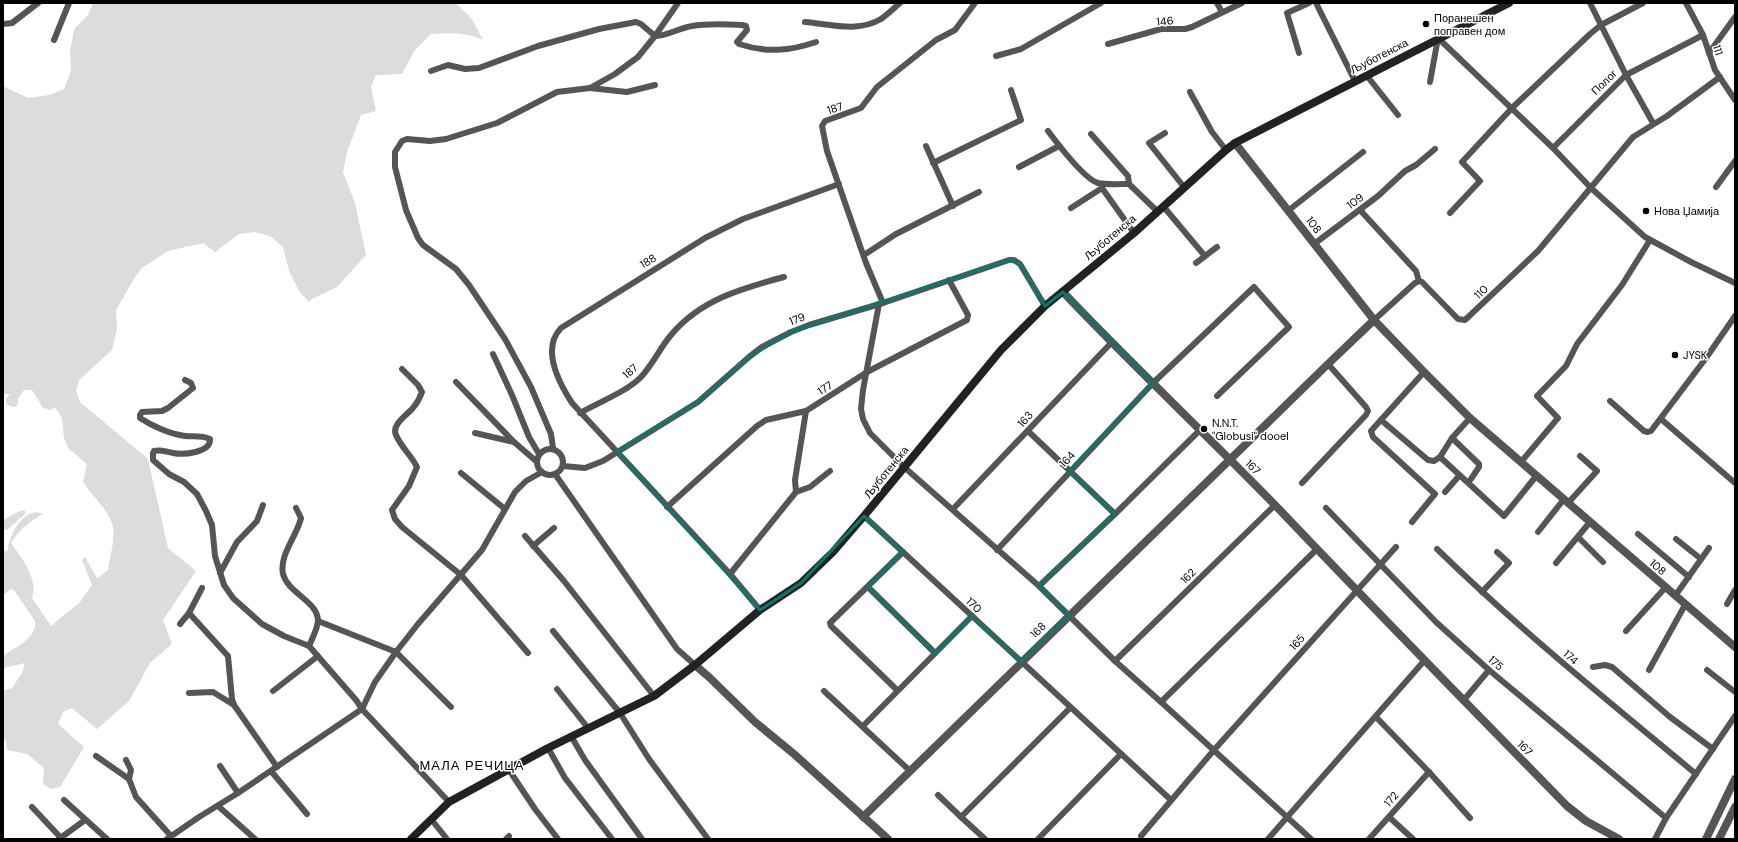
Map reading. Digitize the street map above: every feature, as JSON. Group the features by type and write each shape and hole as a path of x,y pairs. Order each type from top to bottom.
{"main road":[{"name":"Љуботенска","path":"411,839 449,802 571,736 654,696 760,610 801,583 833,552 864,516 1000,350 1045,306 1134,233 1160,208 1235,143 1509,3"}],"street":[{"path":"3,24 12,23 38,3"},
{"path":"54,40 69,3"},
{"path":"590,88 615,74 638,57 678,3"},
{"path":"805,22 848,28 866,25 881,19 900,3"},
{"name":"187","path":"881,304 827,151 822,128 823,124 825,121 861,108 877,87 936,40 955,30 975,3"},
{"path":"996,56 1020,49 1101,3"},
{"path":"1217,3 1222,12"},
{"name":"146","path":"1108,44 1161,29 1185,29 1242,3"},
{"path":"1299,53 1287,13 1309,3"},
{"path":"1316,3 1355,81"},
{"path":"1590,3 1626,75 1653,123"},
{"path":"1450,213 1480,181 1462,162 1512,108 1590,34 1601,25 1643,3"},
{"name":"111","path":"1686,3 1703,35 1715,70 1735,100"},
{"path":"1709,53 1735,17"},
{"path":"431,71 448,65 465,69 479,68 538,46 599,29 636,22 641,24 655,36"},
{"path":"655,36 702,25 742,25 746,26 747,30 737,42 747,47 768,50 797,49 816,42"},
{"name":"Полог","path":"1553,148 1626,75 1703,35"},
{"path":"1430,82 1438,38"},
{"path":"1438,38 1553,148 1591,188 1645,237 1691,262 1735,283"},
{"path":"1367,76 1398,115"},
{"path":"1591,188 1633,137 1653,123 1667,116 1720,78"},
{"path":"456,382 514,442 536,461 542,472 548,475 555,474 563,466 562,455 554,448 551,434 531,387 505,339 469,285 456,269 423,245 418,238 406,210 395,167 395,152 402,141 407,139 430,141 446,140 497,123 557,92 590,88 627,92 655,85"},
{"path":"933,163 1021,120 1011,90"},
{"path":"1190,92 1212,132 1226,150"},
{"path":"1048,131 1059,146 1082,171 1098,183 1129,184 1160,208 1204,255"},
{"path":"1164,133 1149,143 1184,188"},
{"path":"1091,134 1128,176 1129,184"},
{"name":"108","path":"1235,143 1374,320 1424,372 1470,418 1735,648"},
{"path":"926,146 953,206"},
{"path":"1019,167 1059,146"},
{"name":"109","path":"1314,244 1378,196 1405,171 1416,165 1435,149"},
{"path":"1289,210 1363,152"},
{"path":"1716,188 1735,161"},
{"name":"188","path":"760,610 730,574 580,413 561,387 553,367 554,338 560,328 705,238 743,219 839,184"},
{"path":"1071,208 1102,188 1134,233"},
{"name":"110","path":"1419,281 1422,282 1458,319 1465,320 1538,251 1591,188"},
{"path":"864,255 896,234 979,192"},
{"path":"1230,460 1374,320 1419,281 1416,271 1360,210"},
{"path":"1521,462 1558,418 1537,396 1566,366 1577,344 1622,285 1650,240"},
{"path":"1196,263 1216,246"},
{"name":"179","path":"563,466 585,468 603,461 698,402 749,357 777,339 808,325 881,304 1009,260 1014,260 1020,264 1045,306"},
{"name":"187","path":"580,413 628,387 640,378 673,333 697,311 726,294 784,277"},
{"name":"177","path":"667,508 757,426 766,420 806,411 867,372 967,320 968,315 949,280"},
{"name":"164","path":"998,550 1069,471 1153,383 1254,287 1289,327 1217,396"},
{"name":"167","path":"1063,292 1111,343 1275,505 1316,550 1567,806 1586,821 1618,839"},
{"path":"881,304 861,409 863,419 870,433 904,467 1039,586 1114,661 1311,839"},
{"path":"1610,401 1648,432 1660,419 1735,316"},
{"name":"163","path":"953,509 1111,343"},
{"path":"493,354 529,437 539,454"},
{"path":"1302,483 1366,415 1368,411 1328,364"},
{"path":"402,369 418,385 422,392 420,399 414,408 395,429 396,436 417,466 409,486 392,510 395,519 402,527 461,575 528,653"},
{"path":"1412,522 1436,494 1373,437 1371,431 1424,372"},
{"path":"185,380 191,383 193,388 188,393 162,411 142,412 140,418 148,424 184,436 200,436 210,439 210,442 206,448 196,451 173,453 158,450 154,451 152,457 160,467 184,482 197,494 212,525 214,556 224,585 232,598 262,624 284,636 309,646 362,708 449,802"},
{"path":"796,492 795,480 806,411"},
{"path":"1382,420 1428,460 1434,461 1440,456 1452,438 1470,418"},
{"path":"1660,419 1735,483"},
{"path":"1039,586 1200,430"},
{"path":"1028,431 1115,514"},
{"path":"475,433 514,442"},
{"path":"1452,438 1479,464 1480,467 1471,478"},
{"path":"536,461 539,454 545,449 554,448"},
{"path":"1440,456 1459,476 1504,516 1537,475"},
{"path":"1538,532 1566,501 1597,471 1580,456"},
{"name":"168","path":"863,817 909,770 1230,460"},
{"path":"730,574 796,492 810,487 830,471"},
{"path":"461,472 505,509"},
{"path":"126,760 131,770 129,779 136,797 169,838 274,769 362,708 375,682 396,652 418,624 482,550 515,492 522,485 542,472"},
{"path":"555,474 677,649 710,678 755,722 817,774 888,839"},
{"path":"1445,492 1459,476"},
{"path":"220,573 237,542 256,521 263,505"},
{"name":"162","path":"1114,661 1275,505"},
{"path":"296,508 301,518 283,561 283,573 288,585 309,603 316,614 318,620 309,646"},
{"name":"175","path":"1326,508 1436,622 1489,670 1666,818"},
{"name":"170","path":"864,516 1171,800"},
{"path":"1556,563 1590,522"},
{"path":"533,546 554,528"},
{"path":"1638,534 1689,577"},
{"path":"525,536 564,582 654,696"},
{"path":"1578,537 1603,562"},
{"path":"1676,538 1701,559"},
{"name":"165","path":"1141,836 1214,750 1396,547"},
{"name":"174","path":"1437,548 1482,592 1573,672 1696,774"},
{"path":"1675,596 1709,548"},
{"path":"1161,702 1316,550"},
{"path":"897,690 831,626 830,623 903,552"},
{"path":"1482,592 1509,563 1497,552"},
{"path":"868,587 935,653"},
{"path":"180,624 189,613 202,588"},
{"path":"1626,631 1665,588"},
{"path":"1727,604 1735,590"},
{"path":"1649,670 1685,605"},
{"path":"189,613 228,656 234,705 274,769 307,814"},
{"path":"862,726 972,616"},
{"path":"318,620 396,652 451,707"},
{"path":"553,631 620,713 649,759 708,839"},
{"path":"273,691 318,656"},
{"path":"1268,839 1424,661"},
{"path":"1594,667 1612,667 1670,717 1713,749"},
{"path":"1463,701 1489,670"},
{"path":"1707,670 1735,692"},
{"path":"557,689 588,728"},
{"path":"824,691 909,770"},
{"path":"189,693 212,692 234,705"},
{"path":"960,817 1070,708"},
{"path":"1655,839 1666,818 1735,716"},
{"path":"1376,717 1429,772 1470,818"},
{"path":"571,736 585,760 642,839"},
{"path":"548,748 565,778 612,839"},
{"path":"1041,838 1121,754"},
{"path":"96,756 129,779"},
{"path":"220,766 238,793"},
{"path":"509,770 535,809 558,839"},
{"name":"172","path":"1369,839 1429,772"},
{"path":"1706,839 1735,779"},
{"path":"938,795 985,839"},
{"path":"64,800 107,839"},
{"path":"218,806 255,839"},
{"path":"32,807 60,838 85,820"},
{"path":"1719,839 1735,807"},
{"path":"1389,816 1413,839"},
{"path":"432,819 447,839"}],"highlighted area":[{"path":"1009,260 1020,264 1045,306 1063,292 1153,383 1069,471 1115,514 1039,586 1069,615 1021,662 972,616 935,653 868,587 903,552 864,516 801,583 760,610 617,451 698,402 749,357 791,332"}],"shaded area":[{"path":"93,3 456,3 472,19 483,40 463,34 431,34 415,50 402,74 376,75 371,87 376,111 361,115 347,152 343,172 355,203 366,255 337,287 312,299 309,302 299,291 289,271 283,247 270,236 255,232 239,234 215,252 203,243 168,251 142,268 135,277 116,310 117,329 112,350 79,380 76,391 80,402 148,459 168,548 196,571 163,620 172,644 150,663 129,701 97,729 72,708 63,712 58,724 84,747 60,787 51,789 43,784 44,768 27,754 7,750 6,741 3,736 3,691 12,688 22,673 25,663 7,667 3,670 3,656 29,638 33,633 35,621 14,590 11,589 3,595 3,548 5,552 8,550 11,537 24,517 37,512 43,514 33,520 17,534 11,543 24,562 31,576 34,591 32,598 51,626 80,602 92,585 82,560 85,557 97,578 108,570 113,543 113,527 108,515 100,503 83,482 87,464 68,448 64,438 62,418 55,407 51,410 43,408 32,390 24,390 19,397 17,406 13,407 6,404 6,399 10,394 3,394 3,86 28,98 49,95 64,89 71,71 70,52 74,29 88,15"},
{"path":"25,510 25,514 7,530 3,529 3,520"}],"place":[{"name":"Поранешен поправен дом","path":"1426,24"},
{"name":"Нова Џамија","path":"1646,211"},
{"name":"JYSK","path":"1675,355"},
{"name":"N.N.T. \"Globusi\" dooel","path":"1204,429"}],"district":[{"name":"МАЛА РЕЧИЦА","path":"472,765"}]}
